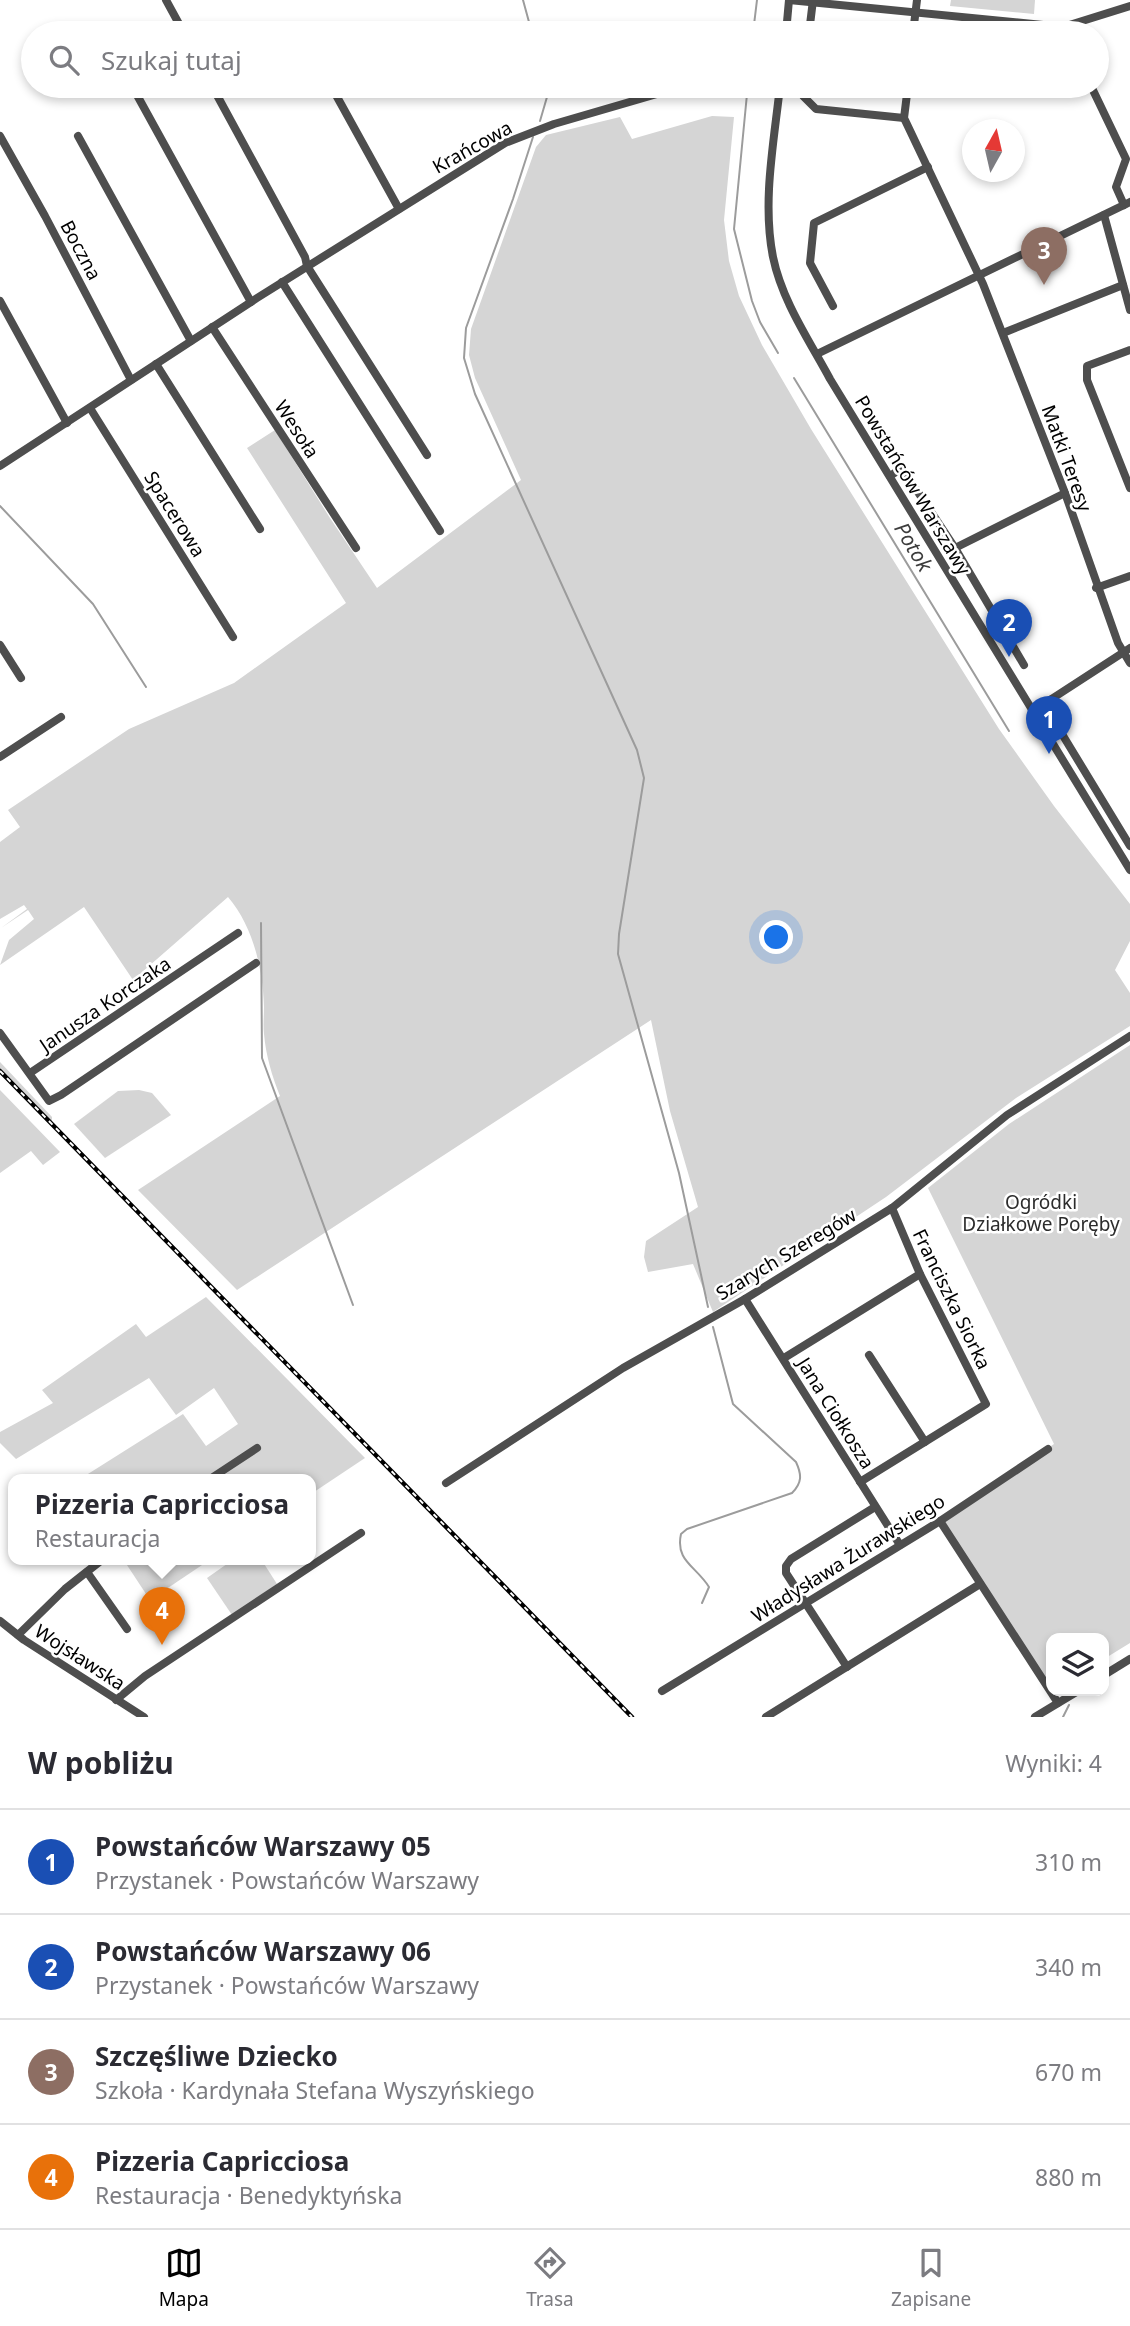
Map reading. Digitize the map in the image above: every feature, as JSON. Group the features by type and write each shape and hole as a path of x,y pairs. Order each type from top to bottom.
{"street":[{"path":"166,0 177,21"},
{"path":"787,21 789,0 986,21"},
{"path":"915,21 917,0"},
{"path":"811,21 813,1"},
{"path":"1089,21 1130,6"},
{"path":"139,98 251,302"},
{"path":"219,98 305,257 307,266 427,455"},
{"path":"338,98 399,209"},
{"name":"Krańcowa","path":"0,466 307,266 505,143 554,124 643,98"},
{"name":"Powstańców Warszawy","path":"779,98 770,187 770,239 774,260 791,307 890,476 1130,870"},
{"path":"805,98 816,109 904,118 906,98"},
{"path":"817,354 1127,204 1116,187 1126,159 1097,98"},
{"name":"Matki Teresy","path":"904,118 980,275 1065,493 1096,588 1130,663"},
{"name":"Boczna","path":"0,136 131,380"},
{"path":"78,136 191,341"},
{"path":"833,306 810,263 814,223 928,167"},
{"path":"1104,215 1130,310"},
{"path":"282,282 440,531"},
{"path":"1003,333 1123,285"},
{"path":"0,301 67,423"},
{"name":"Wesoła","path":"212,327 356,548"},
{"path":"1130,350 1087,366 1087,380 1130,488"},
{"path":"156,364 260,529"},
{"name":"Spacerowa","path":"90,408 233,637"},
{"path":"890,476 901,468 955,548 1024,665"},
{"path":"955,548 1065,493"},
{"path":"1096,588 1130,576"},
{"path":"0,645 21,678"},
{"path":"1033,711 1126,650"},
{"path":"1052,699 1062,734 1130,846"},
{"path":"0,757 61,717"},
{"name":"Janusza Korczaka","path":"0,1033 30,1073 238,933"},
{"path":"30,1073 49,1101 256,963"},
{"name":"Szarych Szeregów","path":"446,1483 623,1368 745,1299 892,1208 1007,1115 1130,1036"},
{"name":"Franciszka Siorka","path":"892,1208 920,1275 986,1404 925,1442"},
{"path":"784,1358 920,1275"},
{"name":"Jana Ciołkosza","path":"745,1299 900,1545"},
{"path":"860,1482 925,1442 869,1355"},
{"path":"218,1474 257,1448"},
{"name":"Władysława Żurawskiego","path":"662,1691 940,1521 1048,1449"},
{"path":"847,1667 786,1573 786,1566 791,1559 875,1507"},
{"path":"940,1521 1058,1703"},
{"path":"316,1562 360,1533"},
{"path":"18,1635 65,1589 96,1565"},
{"path":"116,1700 145,1676 312,1565"},
{"path":"88,1572 127,1629"},
{"path":"766,1717 980,1584"},
{"name":"Wojsławska","path":"0,1621 144,1717"},
{"path":"1109,1672 1130,1659"},
{"path":"1035,1717 1070,1696"}],"green space":[{"path":"951,0 1035,0 1034,14 950,6"},
{"path":"712,116 734,117 724,220 729,261 739,296 762,345 811,429 999,729 1054,806 1130,904 1130,941 1115,970 1130,993 1130,1026 1016,1098 886,1197 713,1312 693,1264 648,1272 644,1257 646,1241 698,1207 670,1111 651,1020 237,1290 138,1190 280,1096 265,1042 259,963 244,921 228,897 133,980 84,907 0,965 9,940 34,919 28,910 1,928 27,909 24,905 0,919 0,842 20,827 8,810 129,729 234,683 346,603 247,448 275,430 377,588 521,480 475,378 469,355 471,329 536,147 546,135 620,117 632,139"},
{"name":"Ogródki Działkowe Poręby","path":"1130,1045 1130,1643 1109,1656 1109,1633 1046,1633 1046,1683 940,1521 1054,1444 928,1188 1009,1124"},
{"path":"0,1062 52,1117 52,1121 0,1068"},
{"path":"0,1090 60,1152 43,1165 31,1151 0,1173"},
{"path":"139,1090 152,1093 171,1115 105,1158 74,1124 118,1091"},
{"path":"206,1297 365,1458 316,1491 316,1474 88,1474 183,1414 206,1446 238,1424 214,1388 176,1415 149,1378 16,1459 0,1443 0,1432 53,1403 42,1390 136,1324 146,1337"},
{"path":"127,1565 202,1565 150,1600"},
{"path":"225,1565 265,1565 277,1584 232,1615 207,1578"}],"waterway":[{"path":"523,0 529,21"},
{"name":"Potok","path":"754,21 757,0"},
{"path":"540,121 547,98"},
{"name":"Potok","path":"747,98 734,229 752,301 760,322 778,353"},
{"path":"533,137 466,328 464,358 475,394 637,750 644,778 618,954 679,1173 708,1307"},
{"name":"Potok","path":"794,378 1009,731"},
{"path":"0,506 93,604 146,687"},
{"path":"261,923 262,1058 353,1305"},
{"path":"702,1603 709,1587 684,1557 681,1551 681,1534 687,1529 792,1493 800,1479 796,1462 733,1404 713,1327"},
{"path":"1063,1717 1069,1705"}],"railway":[{"path":"0,1071 632,1717"}],"place":[{"name":"Szczęśliwe Dziecko","path":"1044,285"},
{"name":"Powstańców Warszawy 06","path":"1009,657"},
{"name":"Powstańców Warszawy 05","path":"1049,754"},
{"name":"Pizzeria Capricciosa","path":"162,1645"}]}
